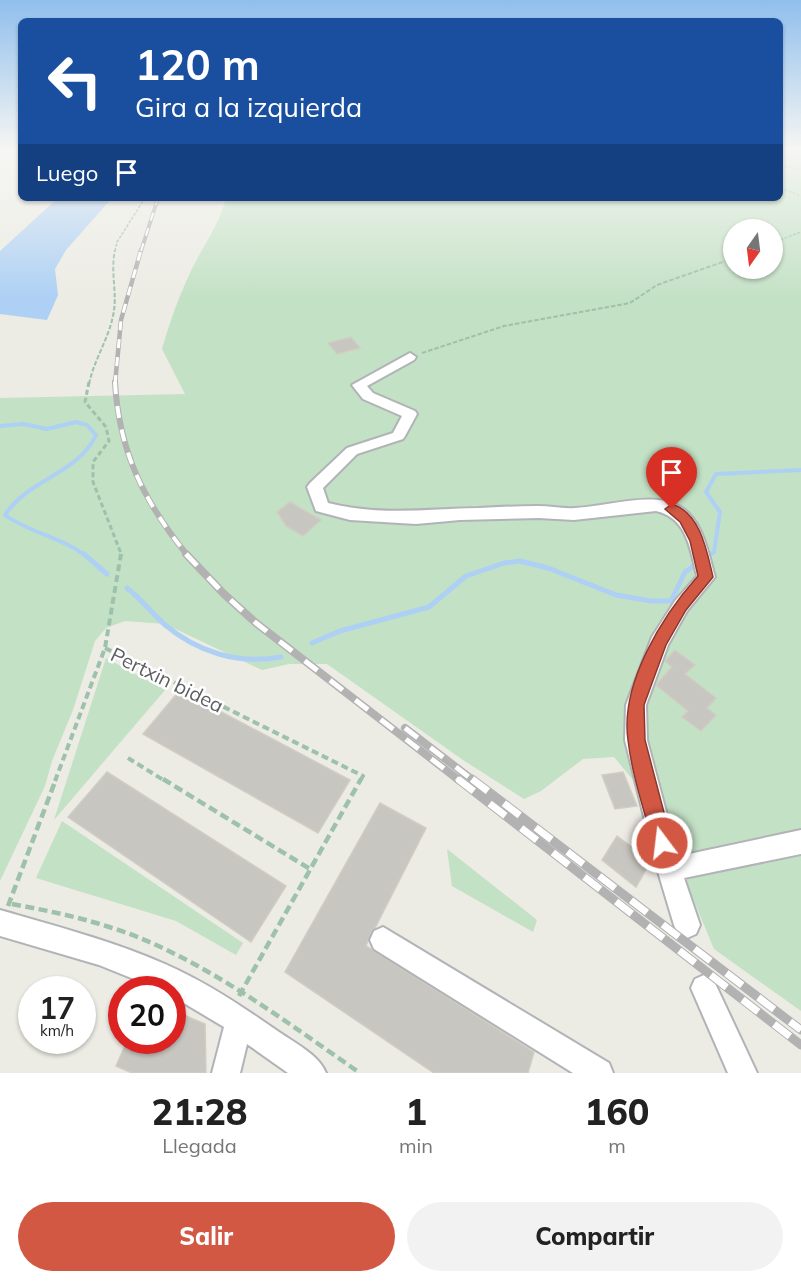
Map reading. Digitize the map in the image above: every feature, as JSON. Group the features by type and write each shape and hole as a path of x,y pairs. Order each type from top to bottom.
{"street":[{"path":"410,357 359,386 368,396 410,414 398,436 352,451 342,459 315,487 322,507 350,514 416,518 460,514 538,512 574,514 656,506 672,509 684,518 697,541 706,577 681,606 658,643 636,705 636,740 668,865 687,925"},
{"path":"668,865 689,866 801,842"},
{"path":"2,918 96,950 159,975 234,1018 312,1073"},
{"path":"383,940 599,1073"},
{"path":"704,988 743,1073"},
{"path":"226,1073 234,1018"}],"path":[{"path":"105,648 122,556 93,482 93,462 109,441 106,427 85,402 91,374 108,336 114,313 112,264 117,242 143,201"},
{"path":"783,239 801,232"},
{"path":"410,357 504,326 630,303 657,285 723,262"},
{"name":"Pertxin bidea","path":"2,918 105,648 363,776 310,869 234,1018"},
{"path":"128,758 310,869"}],"green space":[{"path":"783,199 801,199 801,1011 714,949 654,805 614,757 583,759 541,791 524,799 463,760 327,664 289,664 262,670 165,624 125,621 106,628 95,641 45,786 0,881 0,398 185,394 162,349 181,293 217,223 225,201 783,201"},
{"path":"106,658 165,690 54,820"},
{"path":"62,821 243,943 236,955 176,921 36,878"},
{"path":"447,849 537,920 533,932 452,886"}],"water":[{"path":"55,201 109,201 66,250 55,269 58,295 47,320 0,314 0,251"}],"building":[{"path":"351,337 360,348 337,354 328,343"},
{"path":"290,502 321,520 303,536 286,526 277,512"},
{"path":"675,650 695,665 685,674 716,698 707,708 716,715 701,731 682,717 688,711 656,685 672,667 665,661"},
{"path":"180,690 350,780 318,833 143,734"},
{"path":"107,772 286,886 251,942 68,817"},
{"path":"623,772 637,806 615,809 602,775"},
{"path":"380,803 426,828 372,930 366,946 534,1052 528,1073 434,1073 285,972"},
{"path":"617,836 651,861 636,887 602,860"},
{"path":"186,1016 205,1024 206,1073 132,1073 116,1066 121,1054 186,1054"}],"waterway":[{"path":"0,426 23,424 47,429 76,422 87,425 96,435 77,459 26,493 5,515 86,556"},
{"path":"708,556 714,552 720,512 706,492 716,474 801,470"},
{"path":"84,554 107,574"},
{"path":"705,558 710,554"},
{"path":"312,643 340,631 429,607 466,576 504,563 520,561 548,568 616,595 651,601 671,601 685,572 698,563"},
{"path":"127,588 164,624 204,649 249,659 281,657"}],"railway":[{"path":"141,251 157,201"},
{"path":"115,383 121,320 141,250"},
{"path":"115,383 117,407 128,454 147,496 172,536 188,556"},
{"path":"186,554 224,594 256,623 460,781"},
{"path":"405,728 474,781"},
{"path":"458,779 801,1045"},
{"path":"472,779 801,1030"}],"route":[{"path":"662,843 636,740 636,705 658,643 681,606 706,577 697,541 684,518 672,509"}]}
